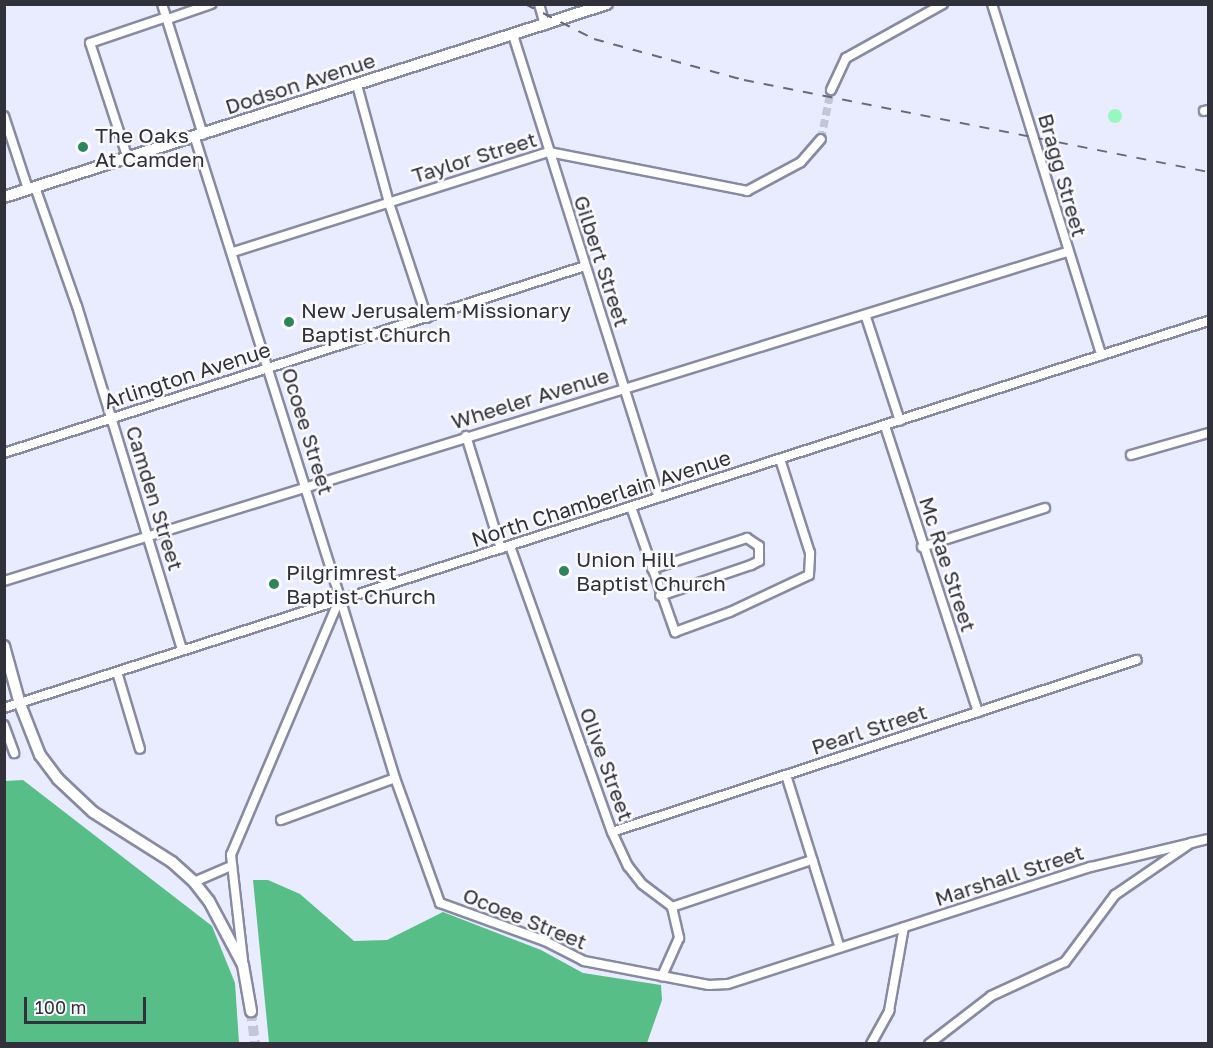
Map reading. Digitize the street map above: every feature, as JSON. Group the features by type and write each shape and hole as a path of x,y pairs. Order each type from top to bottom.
{"main road":[{"name":"Dodson Avenue","path":"4,197 607,4"},
{"path":"4,646 20,704 40,755 58,779 93,812 172,862 194,882 209,901 243,965 251,1011"}],"street":[{"name":"Ocoee Street","path":"162,4 233,252 339,598 395,778 440,903 545,941 584,962 709,985 728,984 839,945"},
{"path":"128,159 90,43 211,4"},
{"path":"539,4 545,25"},
{"path":"831,90 846,58 943,4"},
{"name":"Bragg Street","path":"992,4 1067,252 1101,355"},
{"name":"Gilbert Street","path":"513,35 659,497"},
{"path":"357,85 389,203 427,318"},
{"name":"Camden Street","path":"4,116 32,188 111,418 182,650"},
{"name":"Taylor Street","path":"233,252 549,152 747,191 801,162 821,140"},
{"name":"Wheeler Avenue","path":"4,581 305,485 866,317 1067,252"},
{"name":"Arlington Avenue","path":"4,453 585,266"},
{"path":"866,317 900,421"},
{"name":"North Chamberlain Avenue","path":"4,708 339,598 505,548 1209,321"},
{"name":"Mc Rae Street","path":"885,426 922,547 978,712"},
{"path":"1131,456 1209,433"},
{"name":"Olive Street","path":"466,436 505,548 612,832 628,866 642,885 672,907"},
{"path":"631,507 660,596 675,632 741,608 809,575 810,553 780,459"},
{"path":"922,547 1045,508"},
{"path":"652,569 747,538 759,546 759,561 751,566 660,596"},
{"path":"243,965 231,855 339,598"},
{"name":"Pearl Street","path":"612,832 1136,660"},
{"path":"117,672 140,749"},
{"path":"4,725 14,753"},
{"path":"786,775 839,945"},
{"path":"281,820 395,778"},
{"name":"Marshall Street","path":"839,945 904,927 1091,867 1209,839"},
{"path":"929,1044 991,996 1065,962 1115,895 1191,843"},
{"path":"662,976 679,938 672,907 812,860"},
{"path":"194,882 231,866"},
{"path":"871,1044 888,1011 904,927"}],"green space":[{"path":"1115,109 1120,111 1122,116 1120,121 1115,123 1110,121 1108,116 1110,111"},
{"path":"23,780 212,926 235,983 239,1043 5,1043 5,781"},
{"path":"253,880 268,880 300,894 354,941 387,940 443,912 541,950 583,973 661,985 662,1000 647,1043 269,1043"}],"tunnel":[{"path":"821,139 831,90"},
{"path":"251,1011 255,1044"}],"railway":[{"path":"525,4 594,39 744,80 1208,172"}],"place":[{"name":"The Oaks At Camden","path":"83,147"},
{"name":"New Jerusalem Missionary Baptist Church","path":"289,322"},
{"name":"Union Hill Baptist Church","path":"564,571"},
{"name":"Pilgrimrest Baptist Church","path":"274,584"}]}
